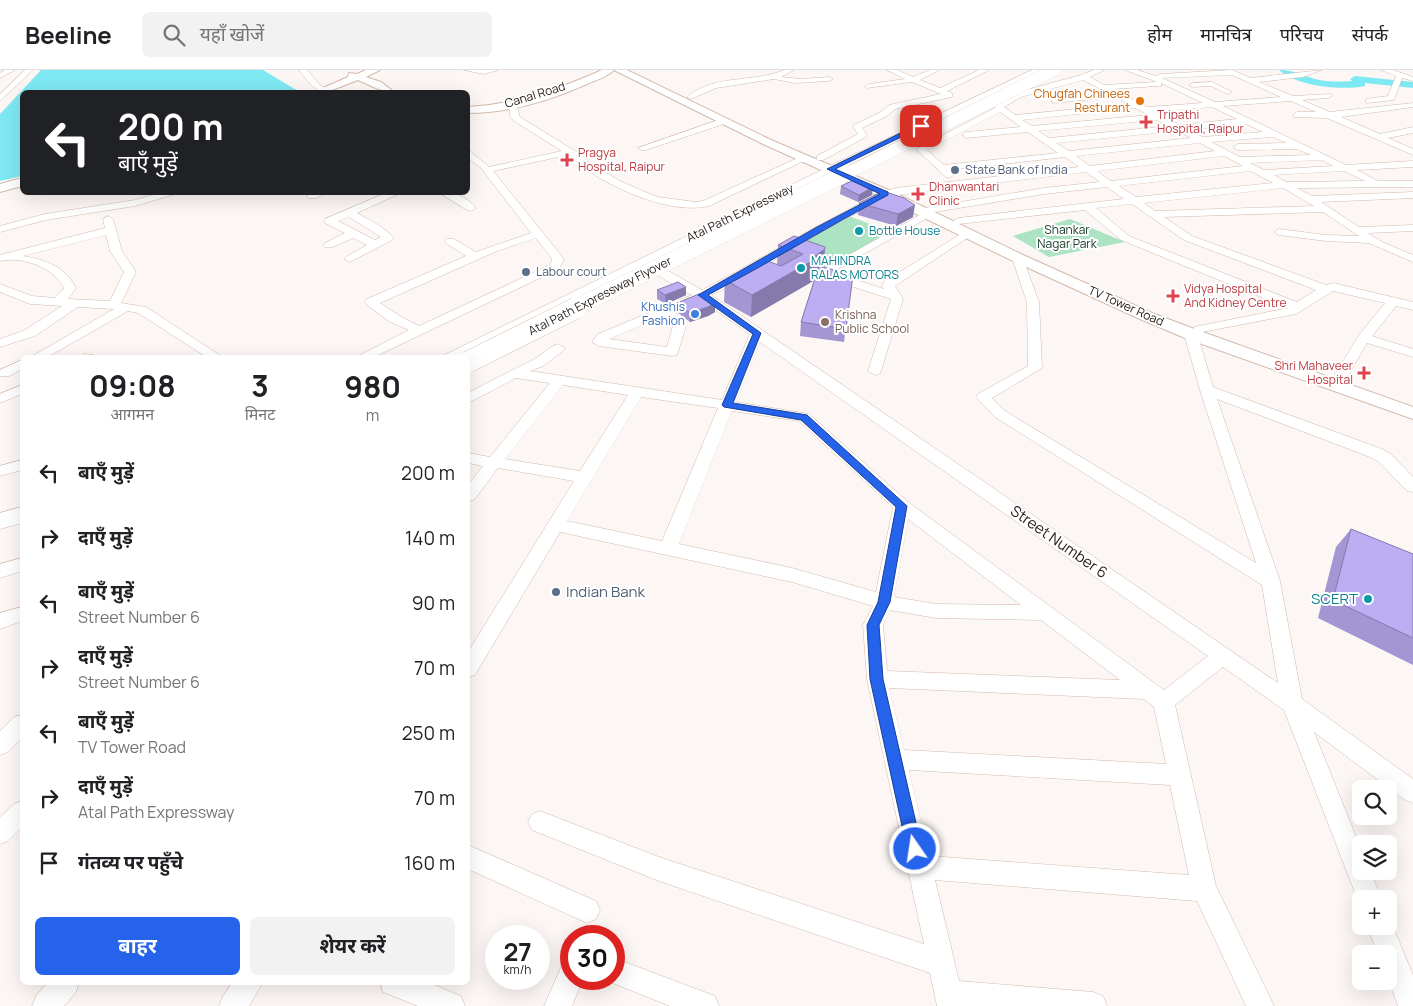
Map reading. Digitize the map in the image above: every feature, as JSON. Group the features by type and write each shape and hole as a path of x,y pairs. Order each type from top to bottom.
{"highway":[{"name":"Atal Path Expressway Flyover","path":"465,355 1044,70"},
{"name":"Atal Path Expressway Flyover","path":"470,361 1054,70"},
{"path":"0,511 20,506"},
{"path":"0,521 20,516"}],"main road":[{"name":"Canal Road","path":"511,105 575,82 600,70"},
{"path":"470,108 511,105 558,92 610,70"},
{"path":"619,70 724,121 834,167"},
{"path":"631,70 691,97 801,154 820,158 834,167"},
{"path":"339,71 358,80 377,84 386,90"},
{"path":"340,90 376,71"},
{"path":"328,90 358,80"},
{"path":"358,80 370,90"},
{"name":"TV Tower Road","path":"834,167 891,192 927,212 1195,332 1413,403"},
{"path":"0,188 20,183"},
{"path":"0,195 20,190"},
{"name":"TV Tower Road","path":"963,227 1018,258 1195,332 1413,413"}],"street":[{"path":"0,72 4,70"},
{"path":"0,76 11,70"},
{"path":"0,99 29,70"},
{"path":"303,70 320,90"},
{"path":"468,70 484,72 494,70"},
{"path":"691,97 714,86 774,77 790,70"},
{"path":"890,70 971,102"},
{"path":"869,86 924,78 934,70"},
{"path":"820,158 863,134 857,127 884,114 892,107 945,93 985,70"},
{"name":"Atal Path Expressway","path":"450,355 834,167 1038,70"},
{"name":"Atal Path Expressway","path":"470,370 1059,70"},
{"path":"996,216 921,149 999,108 1018,95 1084,77 1100,70"},
{"path":"1129,70 1171,84 1378,184 1408,196"},
{"path":"1249,80 1303,75 1318,70"},
{"path":"1385,70 1413,79"},
{"path":"1160,76 1229,71 1412,151"},
{"path":"1364,102 1391,98 1396,82 1402,75 1413,74"},
{"path":"774,77 801,82 830,80"},
{"path":"1084,77 1310,199 1372,240 1413,258"},
{"path":"1101,86 1212,84 1228,92"},
{"path":"1248,91 1272,90"},
{"path":"1191,94 1238,92"},
{"path":"1047,102 1115,95"},
{"path":"1012,118 1140,108 1174,109 1328,96"},
{"path":"511,105 514,116 517,119 617,182 654,200 696,205 705,204 801,154"},
{"path":"999,108 1017,105"},
{"path":"1317,109 1345,105"},
{"path":"1297,115 1338,115 1413,105"},
{"path":"999,108 1188,238 1324,289"},
{"path":"1174,109 1207,125"},
{"path":"966,136 1156,117"},
{"path":"643,148 724,121"},
{"path":"1047,142 1248,121"},
{"path":"1380,137 1410,133"},
{"path":"942,168 1068,156 1199,140 1274,134"},
{"path":"1215,148 1300,146"},
{"path":"487,170 568,152"},
{"path":"666,310 680,326 672,352 599,342 603,337 666,310 702,295 741,275 820,228 891,192 1225,153"},
{"path":"366,355 555,266 558,259 487,170 470,156"},
{"path":"1238,160 1324,158"},
{"path":"1262,173 1413,164"},
{"path":"895,296 832,276 830,269 927,212 979,201 1044,191 1252,168"},
{"path":"875,370 897,299 888,285 963,227 996,216 1284,185 1413,184"},
{"path":"2,225 135,203 166,195"},
{"path":"374,244 329,221 391,195"},
{"path":"450,195 471,208"},
{"path":"1310,199 1408,196"},
{"path":"1087,206 1124,238 1297,307"},
{"path":"40,355 120,306 130,272 116,251 105,208"},
{"path":"1153,214 1325,209"},
{"path":"350,213 379,230 388,238 374,244 350,259"},
{"path":"1356,230 1413,228"},
{"path":"4,257 112,230"},
{"path":"1279,232 1326,238 1372,240"},
{"path":"329,245 352,234"},
{"path":"418,330 395,319 371,302 475,257 538,234"},
{"path":"450,241 475,257"},
{"path":"1400,253 1413,252"},
{"path":"4,257 52,268 67,278 70,288 59,301"},
{"path":"1018,258 1034,302 1035,368 983,397 1000,414 1271,581"},
{"name":"Street Number 6","path":"661,272 702,295 757,333 1292,704 1413,792"},
{"path":"1366,890 1292,704 1271,581 1207,390 1195,332 1292,311 1324,289 1333,287 1413,306"},
{"path":"0,288 30,300 76,302 142,310 213,355"},
{"path":"1340,378 1364,338 1393,301"},
{"path":"0,343 30,333 76,302"},
{"path":"668,548 757,333"},
{"path":"1364,338 1413,353"},
{"path":"470,398 514,373 538,363 558,348"},
{"path":"4,373 20,365"},
{"path":"514,373 804,417 902,506 1155,696 1180,776 1204,889 1260,1006"},
{"path":"470,493 558,380"},
{"path":"0,399 20,389"},
{"path":"1207,390 1376,453 1385,458 1413,487"},
{"path":"470,665 637,391"},
{"path":"470,458 585,477"},
{"path":"0,471 20,466"},
{"path":"902,506 884,602 873,625 877,679 949,1000 1093,1006"},
{"path":"556,525 792,575 884,602 936,611 1044,613"},
{"path":"0,571 20,566"},
{"path":"0,621 20,615"},
{"path":"877,679 1155,696 1222,656"},
{"path":"0,745 20,726"},
{"path":"894,758 1180,776"},
{"path":"0,833 20,814"},
{"path":"540,822 659,869 941,963"},
{"path":"470,858 587,910"},
{"path":"919,867 1204,889"},
{"path":"1384,935 1412,1006"},
{"path":"625,975 704,1006"},
{"path":"46,1006 64,985"},
{"path":"233,1006 248,985"},
{"path":"400,985 451,1006"},
{"path":"558,1006 564,990"}],"green space":[{"path":"849,216 891,232 830,269 785,253"},
{"name":"Shankar Nagar Park","path":"1070,219 1125,242 1049,257 1013,236"}],"water":[{"path":"41,70 263,70 296,90 22,90"},
{"path":"20,93 20,176 0,181 0,114"}],"building":[{"path":"852,181 873,187 859,195 841,186"},
{"path":"883,191 904,198 915,205 898,214 859,203"},
{"path":"794,236 825,247 825,249 815,256 819,257 752,295 725,280 765,260 781,266 803,254 778,245"},
{"name":"Krishna Public School","path":"819,266 853,275 846,329 801,322"},
{"path":"678,282 686,287 665,295 657,290"},
{"path":"699,294 715,303 690,313 677,303"},
{"path":"1351,529 1413,554 1413,638 1333,600"}],"waterway":[{"path":"1284,70 1314,82 1342,85 1361,84 1355,79 1413,85"}],"place":[{"name":"Chugfah Chinees Resturant","path":"1140,101"},
{"name":"Tripathi Hospital, Raipur","path":"1146,122"},
{"name":"Pragya Hospital, Raipur","path":"567,160"},
{"name":"State Bank of India","path":"955,170"},
{"name":"Dhanwantari Clinic","path":"918,194"},
{"name":"Bottle House","path":"859,231"},
{"name":"MAHINDRA RALAS MOTORS","path":"801,268"},
{"name":"Labour court","path":"526,272"},
{"name":"Vidya Hospital And Kidney Centre","path":"1173,296"},
{"name":"Khushis Fashion","path":"695,314"},
{"name":"Krishna Public School","path":"825,322"},
{"name":"Shri Mahaveer Hospital","path":"1364,373"},
{"name":"Indian Bank","path":"556,592"},
{"name":"SCERT","path":"1368,599"}],"route":[{"path":"915,849 877,679 873,625 884,602 902,506 804,417 727,405 757,333 702,295 741,275 820,228 886,194 830,169 921,126"}]}
